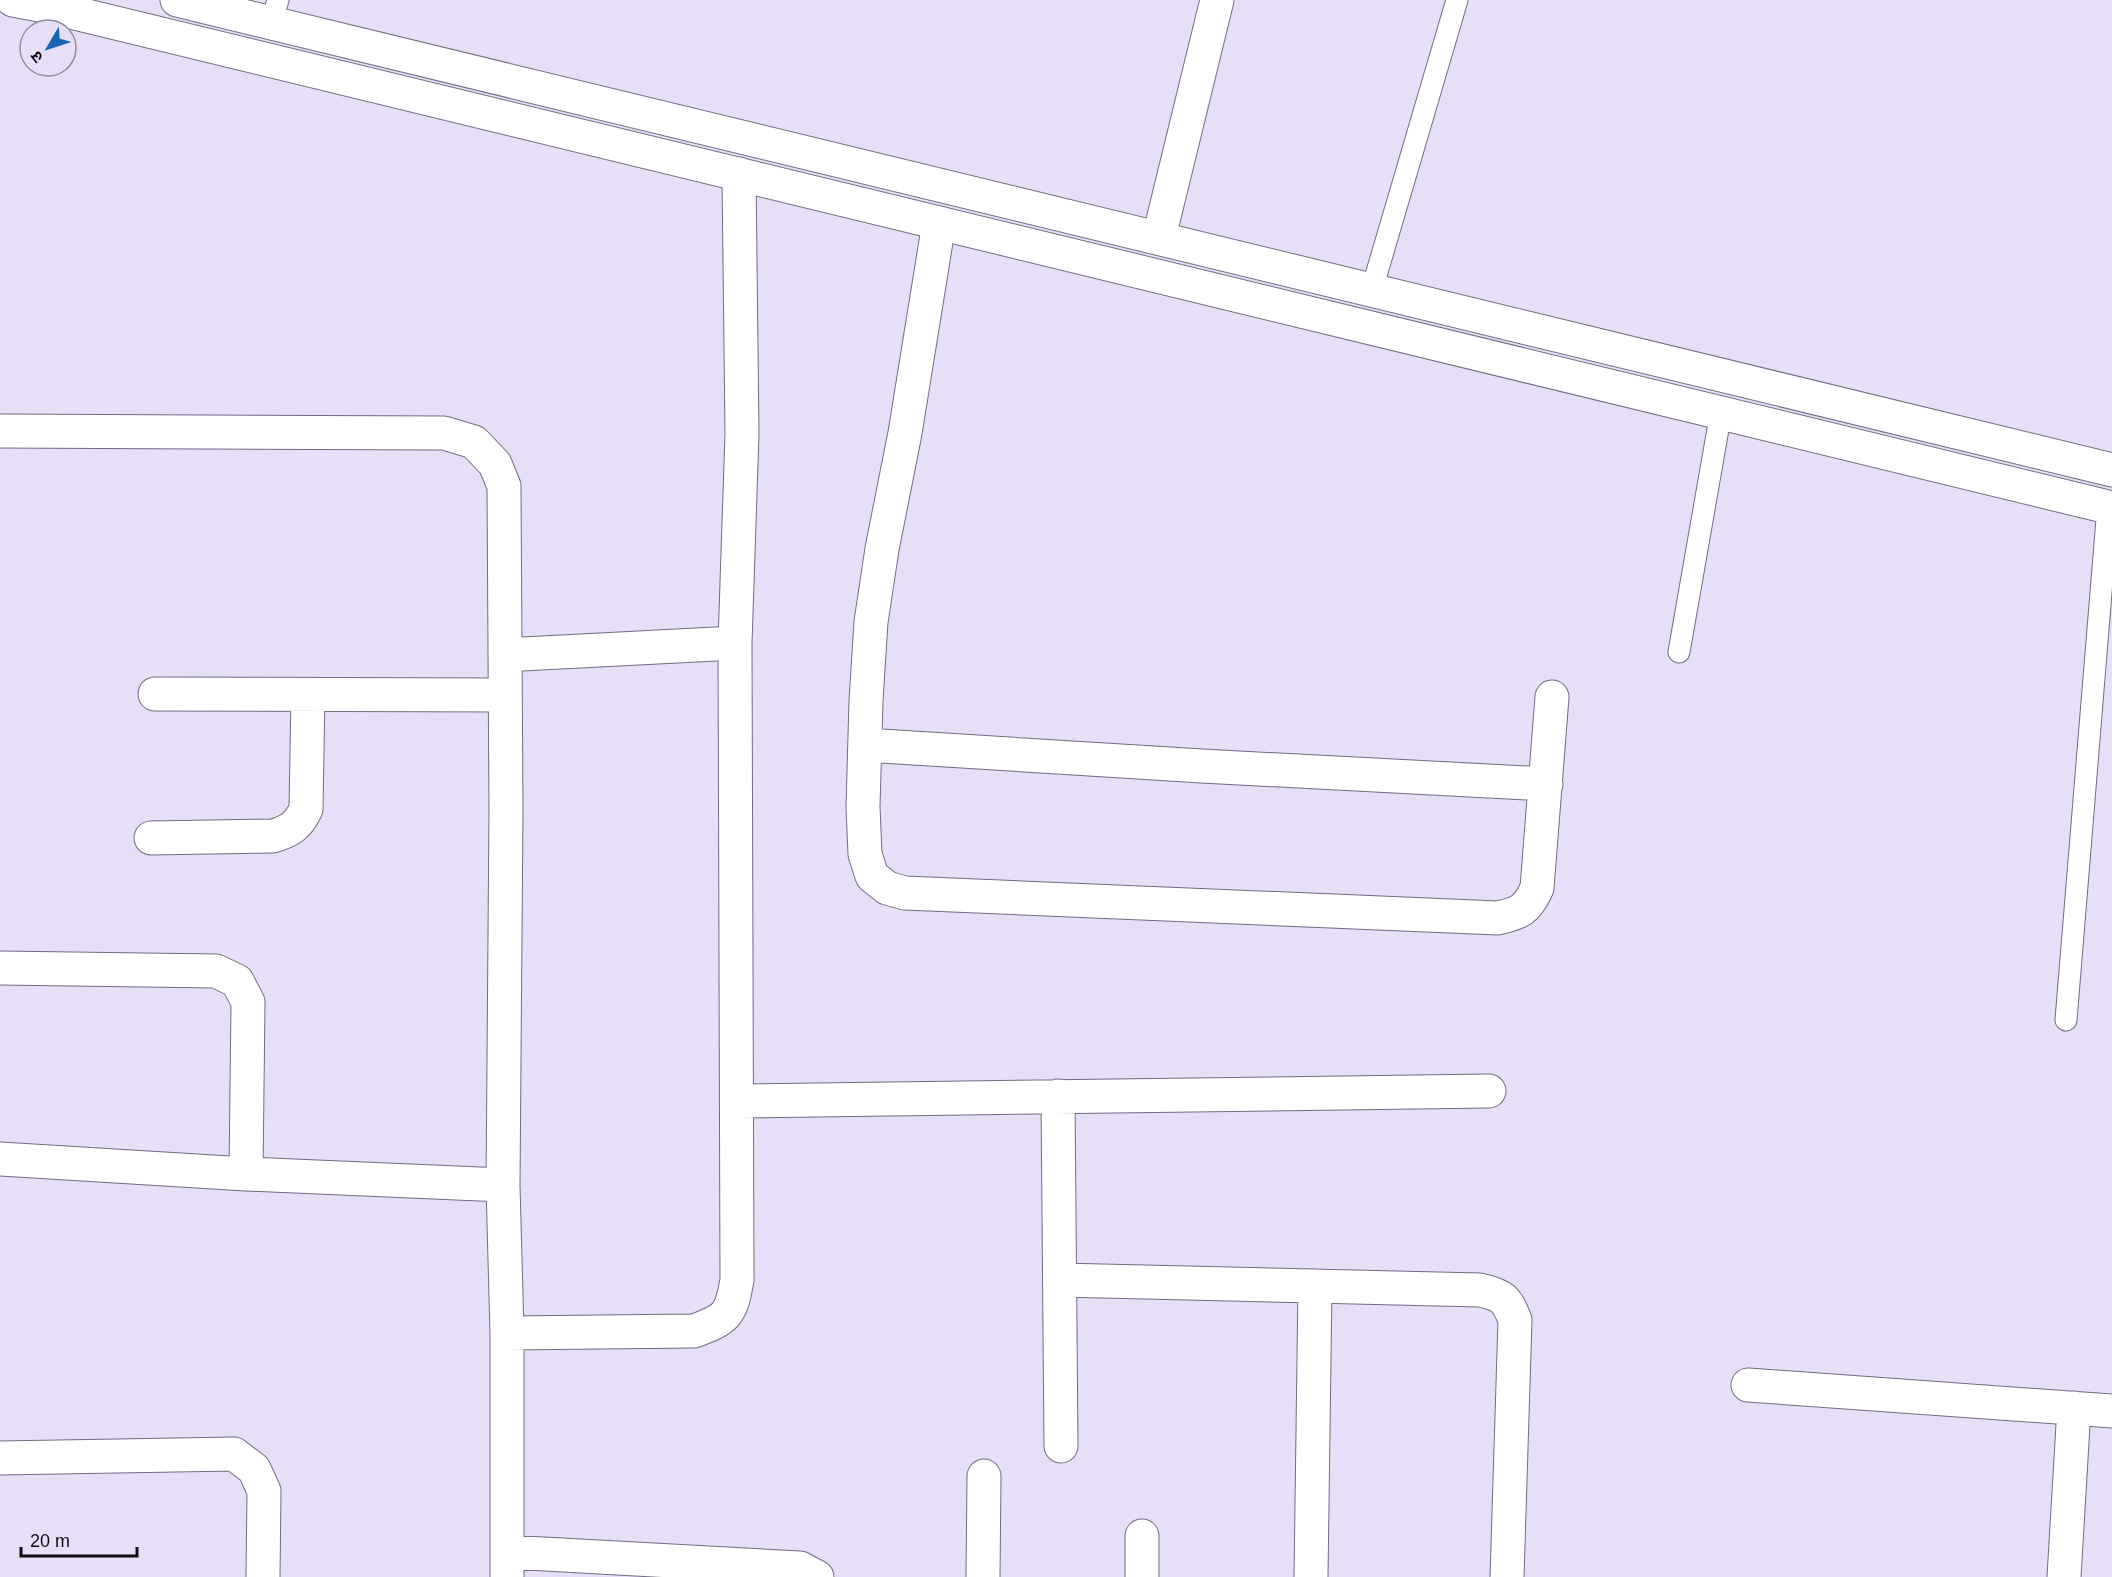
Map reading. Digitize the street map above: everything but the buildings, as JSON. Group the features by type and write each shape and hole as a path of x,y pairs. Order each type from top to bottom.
{"street":[{"path":"13,0 50,7 2110,507"},
{"path":"177,0 274,12 1159,237 2112,470"},
{"path":"1159,237 1217,0"},
{"path":"507,1333 694,1331 718,1322 733,1304 737,1280 735,643 742,434 739,174"},
{"path":"939,224 871,622 863,807 865,854 872,876 887,888 905,894 1498,918 1518,913 1530,903 1537,888 1552,697"},
{"path":"0,431 444,434 474,442 495,464 504,486 506,811 503,1185 507,1333 507,1565 800,1568 817,1577"},
{"path":"505,655 735,643"},
{"path":"155,694 505,695"},
{"path":"151,838 273,836 290,831 300,822 306,810 308,695"},
{"path":"865,745 1546,784"},
{"path":"0,968 216,971 237,981 248,1002 246,1174"},
{"path":"737,1101 1489,1091"},
{"path":"1058,1096 1061,1446"},
{"path":"0,1159 246,1174 503,1185"},
{"path":"1060,1280 1480,1290 1497,1294 1509,1303 1515,1320 1508,1577"},
{"path":"1311,1577 1315,1286"},
{"path":"1748,1385 2112,1411"},
{"path":"2064,1577 2074,1407"},
{"path":"0,1458 234,1454 254,1468 264,1491 263,1577"},
{"path":"983,1577 984,1476"},
{"path":"1142,1536 1142,1577"}],"lane":[{"path":"1372,289 1457,0"},
{"path":"1679,652 1721,412"},
{"path":"2066,1020 2110,507"}]}
